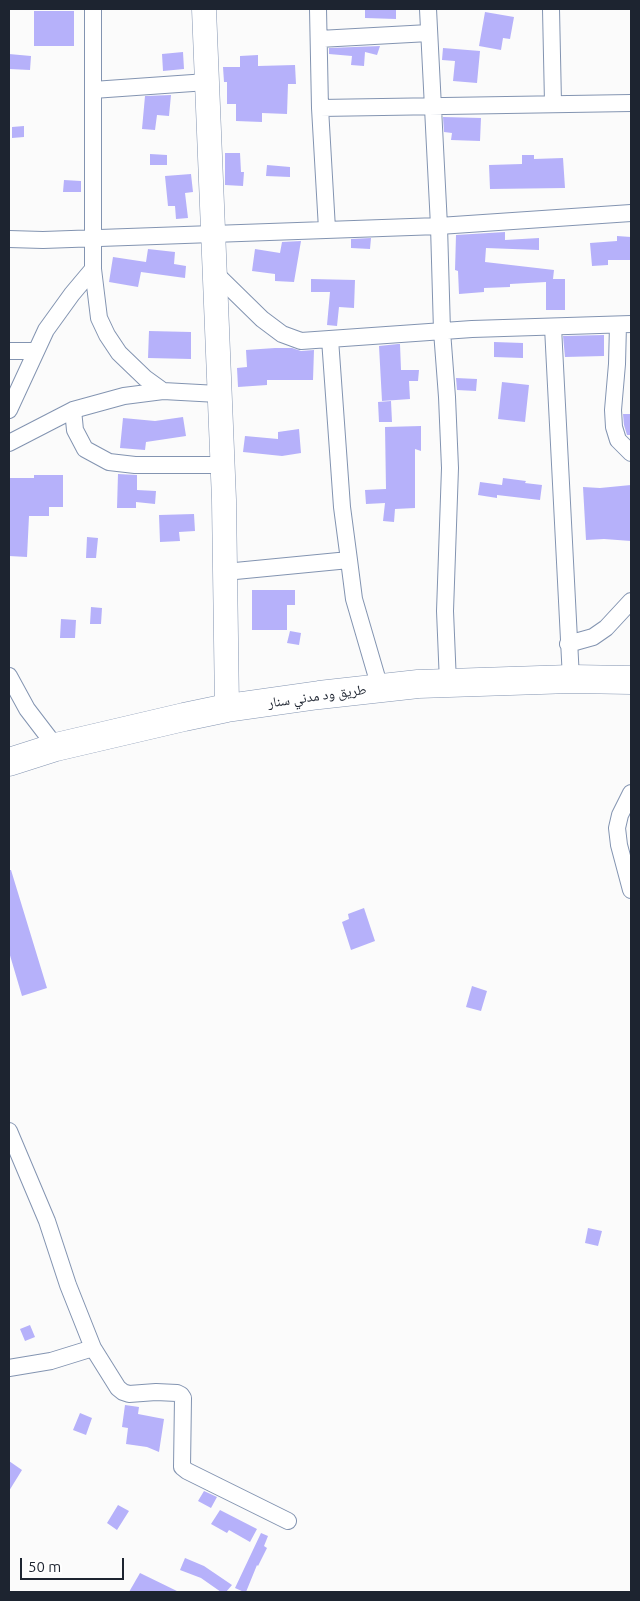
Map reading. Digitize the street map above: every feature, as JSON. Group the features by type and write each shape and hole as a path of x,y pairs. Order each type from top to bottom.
{"highway":[{"name":"طريق ود مدني سنار","path":"9,762 56,747 227,708 380,688 448,683 571,679 631,680"}],"street":[{"path":"93,9 93,269 99,318 119,353 145,378 163,391"},
{"path":"204,9 222,465 227,708"},
{"path":"318,9 320,108 327,229"},
{"path":"428,9 450,468 445,611 448,683"},
{"path":"551,9 553,104"},
{"path":"319,39 429,33"},
{"path":"93,90 207,82"},
{"path":"320,108 631,103"},
{"path":"9,239 42,240 439,226 631,213"},
{"path":"9,410 46,330 93,269"},
{"path":"215,273 262,319 282,334 301,341 442,331 625,324 617,364 613,410 614,427 618,440 631,453"},
{"path":"553,327 571,679"},
{"path":"330,339 342,507 354,599 380,688"},
{"path":"9,351 36,351"},
{"path":"9,443 73,410 124,396 163,391 218,394"},
{"path":"73,410 75,430 85,449 109,462 135,465 222,465"},
{"path":"225,572 349,560"},
{"path":"568,644 593,637 606,628 631,601"},
{"path":"9,676 27,709 56,747"},
{"path":"631,793 620,815 617,828 619,844 631,890"},
{"path":"9,1131 47,1221 68,1285 93,1348 118,1388 129,1394 156,1392 177,1393 181,1395 183,1398 182,1466 187,1471 288,1521"},
{"path":"9,1368 51,1361 93,1348"}],"building":[{"path":"365,9 396,9 396,19 365,18"},
{"path":"34,11 74,11 74,46 34,46"},
{"path":"485,12 514,17 510,39 503,38 501,50 479,46"},
{"path":"380,46 377,55 365,52 364,66 351,65 352,56 329,54 329,48"},
{"path":"443,48 480,51 477,83 453,81 455,61 442,60"},
{"path":"183,52 184,69 163,71 162,54"},
{"path":"9,54 31,56 30,70 9,69"},
{"path":"258,55 258,66 295,65 296,84 288,84 287,114 262,113 262,122 236,121 236,104 227,104 227,82 224,82 223,67 240,67 240,56"},
{"path":"171,95 169,116 157,115 155,130 142,129 145,96"},
{"path":"443,117 481,118 480,141 451,140 452,133 444,132"},
{"path":"24,126 24,137 12,138 12,127"},
{"path":"225,153 240,153 241,172 244,172 243,186 225,185"},
{"path":"150,154 167,155 167,165 150,165"},
{"path":"522,155 534,155 534,159 563,158 565,188 490,189 489,165 522,164"},
{"path":"267,165 290,167 290,177 266,176"},
{"path":"191,174 193,192 185,193 188,218 176,219 175,206 168,206 165,176"},
{"path":"64,180 81,181 81,192 63,192"},
{"path":"505,232 505,240 539,238 539,250 486,248 485,262 554,270 553,279 565,279 565,310 546,310 546,282 510,284 510,287 484,288 484,292 459,294 458,271 455,270 456,235"},
{"path":"617,236 631,237 631,260 608,260 608,265 592,266 590,243 617,241"},
{"path":"371,238 370,249 351,248 351,239"},
{"path":"301,241 294,282 275,281 275,274 252,271 255,249 280,253 282,242"},
{"path":"148,249 175,252 174,264 186,266 185,278 141,272 138,287 109,282 113,257 146,262"},
{"path":"311,279 355,280 354,308 339,307 337,326 327,325 330,292 311,292"},
{"path":"149,331 191,332 191,359 148,358"},
{"path":"604,335 604,356 565,357 563,336"},
{"path":"494,342 523,343 523,358 494,357"},
{"path":"400,344 401,370 419,370 418,381 409,381 410,399 382,401 379,346"},
{"path":"292,348 301,351 314,350 313,380 267,380 267,385 238,387 237,368 247,367 246,350"},
{"path":"456,378 477,379 476,391 457,390"},
{"path":"502,382 529,385 525,422 498,419"},
{"path":"391,401 392,422 379,422 378,402"},
{"path":"623,414 631,414 631,435 627,435"},
{"path":"183,417 186,436 146,442 145,450 120,448 123,418 155,421"},
{"path":"421,426 421,451 415,449 415,508 395,509 394,522 383,521 385,503 366,504 365,490 386,489 385,427"},
{"path":"299,429 301,453 282,456 243,452 245,436 278,439 278,432"},
{"path":"118,474 137,475 137,490 156,491 155,504 136,502 136,508 117,508"},
{"path":"34,475 63,475 63,507 49,507 49,516 29,516 27,557 9,556 9,478 34,478"},
{"path":"503,478 542,485 540,500 497,495 497,498 478,495 480,482 502,485"},
{"path":"631,485 631,541 586,540 583,487 600,488"},
{"path":"194,514 195,531 179,532 180,541 160,542 159,515"},
{"path":"87,537 98,538 96,558 86,558"},
{"path":"252,590 295,590 295,605 287,605 287,630 252,630"},
{"path":"91,607 102,608 101,624 90,624"},
{"path":"61,619 76,620 75,638 60,638"},
{"path":"290,631 301,633 299,645 287,643"},
{"path":"9,870 11,870 47,988 22,996 9,952"},
{"path":"364,908 375,941 351,950 342,922 349,919 348,914"},
{"path":"472,986 487,991 481,1011 466,1007"},
{"path":"588,1228 602,1231 598,1246 585,1243"},
{"path":"30,1325 35,1337 25,1341 20,1329"},
{"path":"125,1405 139,1407 138,1414 164,1419 159,1452 147,1447 126,1444 128,1428 122,1427"},
{"path":"80,1413 92,1418 86,1435 73,1430"},
{"path":"9,1461 22,1470 9,1491"},
{"path":"204,1491 217,1497 211,1508 198,1501"},
{"path":"118,1505 129,1511 117,1530 107,1523"},
{"path":"220,1510 257,1529 250,1542 229,1530 227,1533 211,1524"},
{"path":"261,1533 268,1536 264,1546 267,1548 257,1565 246,1592 244,1592 235,1588"},
{"path":"185,1558 204,1566 232,1585 226,1592 221,1592 201,1578 180,1570"},
{"path":"140,1573 179,1592 129,1592"}]}
